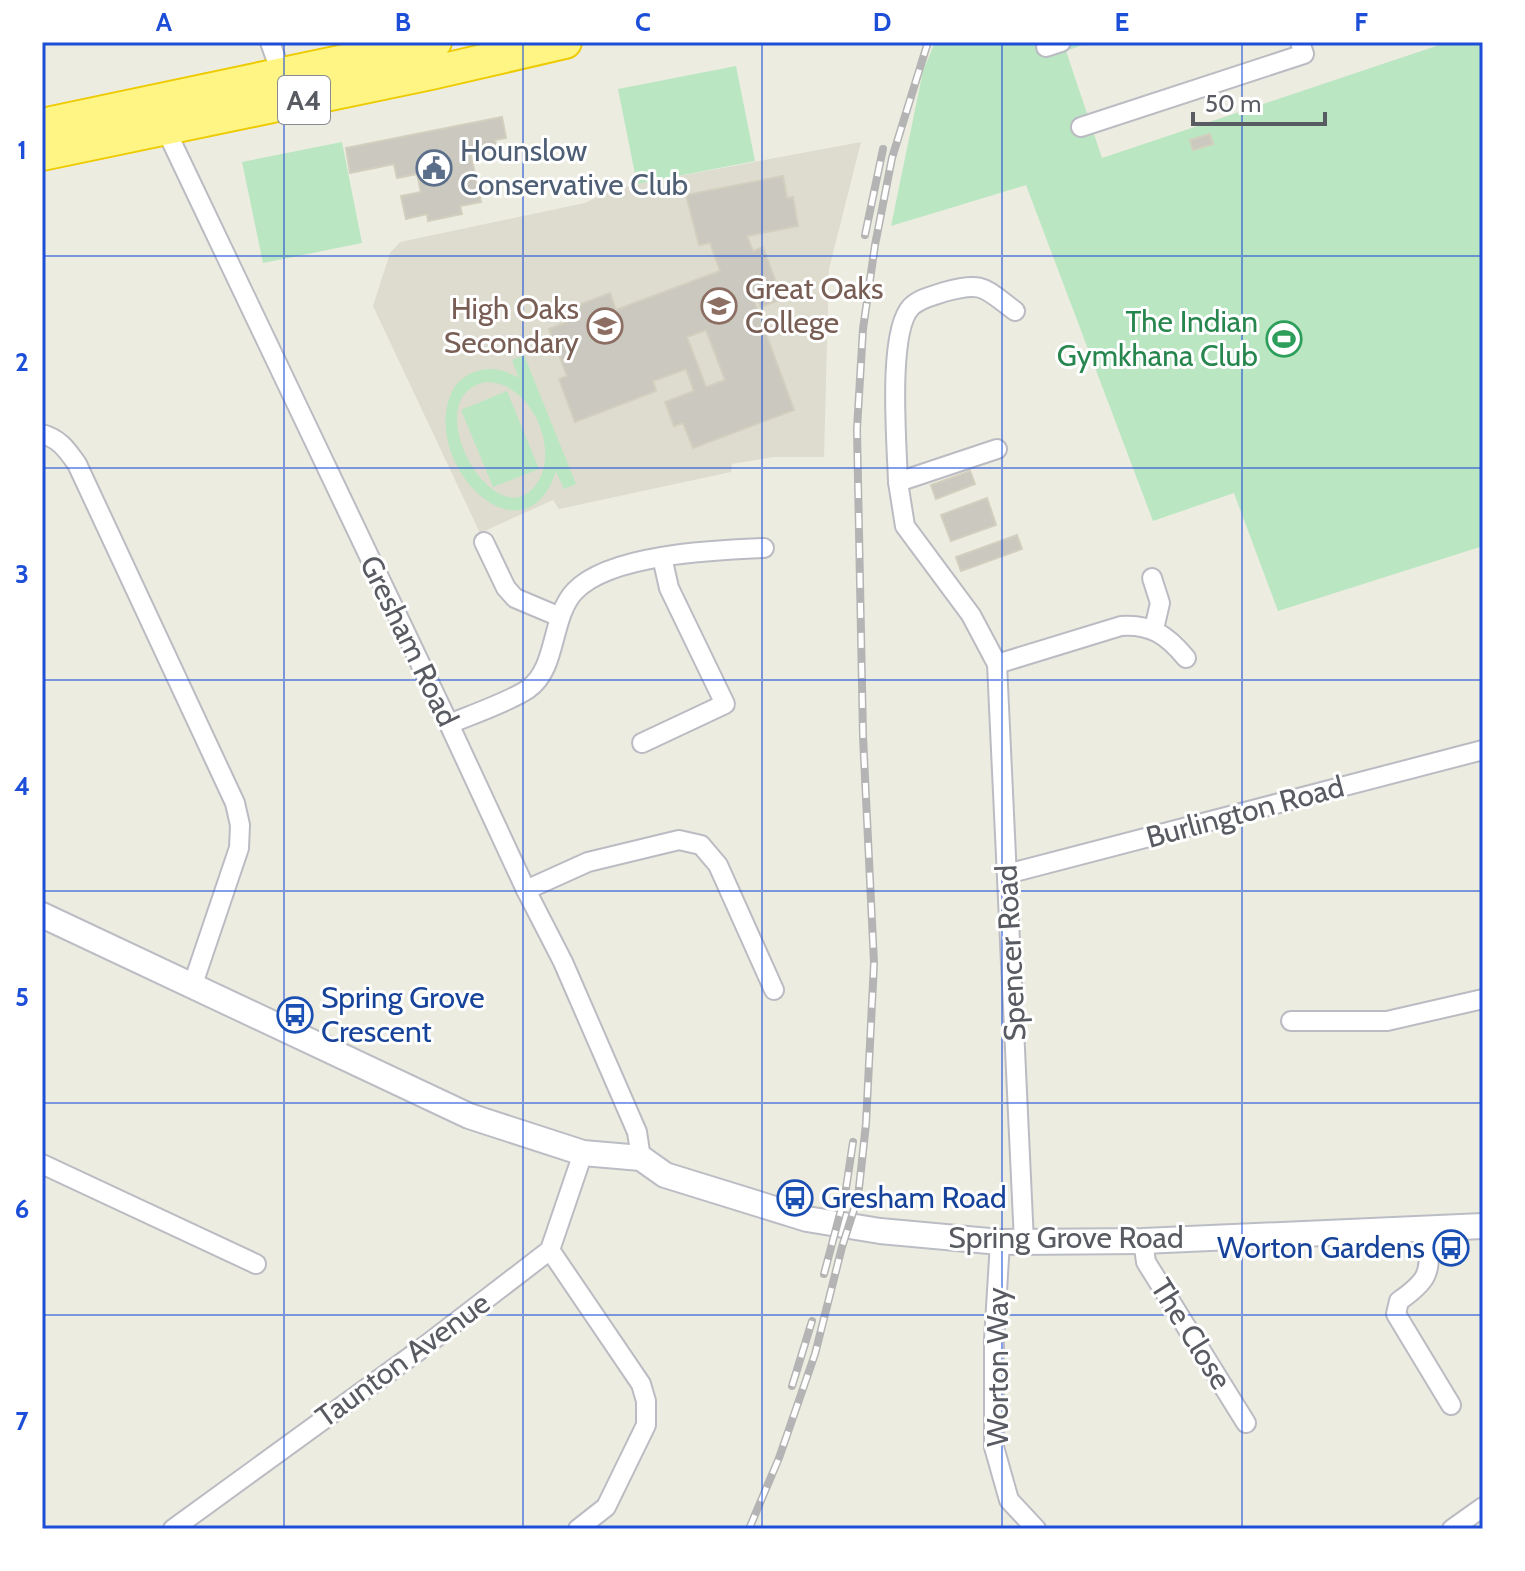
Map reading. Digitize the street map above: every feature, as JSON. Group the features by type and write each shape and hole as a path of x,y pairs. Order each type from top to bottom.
{"highway":[{"name":"A4","path":"42,125 435,42"},
{"name":"A4","path":"42,154 565,42"}],"main road":[{"name":"Spring Grove Road","path":"42,915 469,1116 583,1153 641,1158 665,1175 807,1219 880,1231 1012,1242 1143,1241 1483,1226"}],"street":[{"path":"270,42 282,76"},
{"path":"1081,127 1304,54 1300,42"},
{"name":"Gresham Road","path":"165,128 563,962 637,1132 641,1158"},
{"name":"Spencer Road","path":"1012,1242 1007,874 997,664 971,615 905,526 898,482 896,367 902,319 912,306 925,298 971,285 983,287 1015,311"},
{"path":"42,434 65,447 77,464 235,803 240,825 239,848 193,984"},
{"path":"898,482 997,449"},
{"path":"484,542 506,588 515,598 560,617"},
{"path":"449,724 529,689 540,676 560,617 574,591 593,578 691,551 764,548"},
{"path":"642,743 725,704 669,588 662,557"},
{"path":"1152,578 1160,603 1154,629"},
{"path":"997,664 1121,626 1138,625 1154,629 1174,643 1186,658"},
{"name":"Burlington Road","path":"1007,874 1483,750"},
{"path":"526,890 588,862 679,840 701,845 718,865 774,990"},
{"path":"1291,1021 1387,1021 1483,999"},
{"path":"578,1529 606,1507 646,1425 646,1401 641,1384 550,1250 583,1153"},
{"path":"42,1164 256,1264"},
{"path":"1429,1229 1428,1276 1418,1288 1399,1301 1396,1314 1451,1405"},
{"name":"The Close","path":"1143,1241 1146,1262 1246,1423"},
{"name":"Worton Way","path":"1012,1242 994,1340 994,1447 1009,1500 1036,1529"},
{"name":"Taunton Avenue","path":"173,1529 425,1346 550,1250"},
{"path":"1452,1529 1483,1507"}],"shaded area":[{"name":"High Oaks Secondary","path":"861,142 829,269 824,457 773,457 732,464 731,472 559,509 553,500 480,533 373,306 390,253 400,242 585,203 609,191 637,184"}],"green space":[{"name":"The Indian Gymkhana Club","path":"935,42 1091,42 1066,51 1102,158 1448,42 1483,42 1483,546 1278,611 1234,493 1153,521 1026,185 891,226 923,71"},
{"path":"736,66 755,161 637,184 618,89"},
{"path":"342,142 362,243 263,263 242,162"},
{"path":"524,355 576,484 564,489 556,471 543,497 525,509 506,510 487,501 470,485 456,464 447,439 446,413 454,387 461,379 479,370 493,369 519,378 512,360","holes":["485,382 500,384 514,391 526,403 542,433 544,465 539,480 522,496 504,496 486,483 470,463 460,438 457,414 465,394"]},
{"path":"507,391 539,469 493,487 461,410"}],"building":[{"name":"Hounslow Conservative Club","path":"502,117 506,138 495,140 496,146 470,151 481,202 460,206 462,214 428,221 427,214 406,219 401,196 421,192 417,174 397,178 394,164 350,173 346,148"},
{"path":"1210,134 1213,144 1193,150 1190,140"},
{"path":"783,176 787,198 793,197 798,226 747,236 753,251 763,247 782,299 761,307 758,300 754,301 794,410 693,448 683,423 674,426 665,402 694,391 686,369 653,381 656,391 575,422 559,379 567,376 549,329 567,322 563,311 610,293 616,310 720,271 710,243 699,245 686,195","holes":["706,330 725,380 706,387 687,337"]},
{"path":"970,471 975,484 936,499 931,485"},
{"path":"987,498 996,525 951,541 941,515"},
{"path":"1017,535 1022,549 961,571 956,557"}],"railway":[{"path":"749,1529 779,1458 815,1354 858,1197 866,1124 874,963 863,736 857,429 863,329 892,158 928,42"},
{"path":"865,235 883,149"},
{"path":"824,1274 845,1195 853,1142"},
{"path":"792,1386 812,1321"}],"place":[{"name":"Hounslow Conservative Club","path":"434,168"},
{"name":"Great Oaks College","path":"719,306"},
{"name":"High Oaks Secondary","path":"605,326"},
{"name":"The Indian Gymkhana Club","path":"1284,339"},
{"name":"Spring Grove Crescent","path":"295,1015"},
{"name":"Gresham Road","path":"795,1198"},
{"name":"Worton Gardens","path":"1451,1248"}]}
